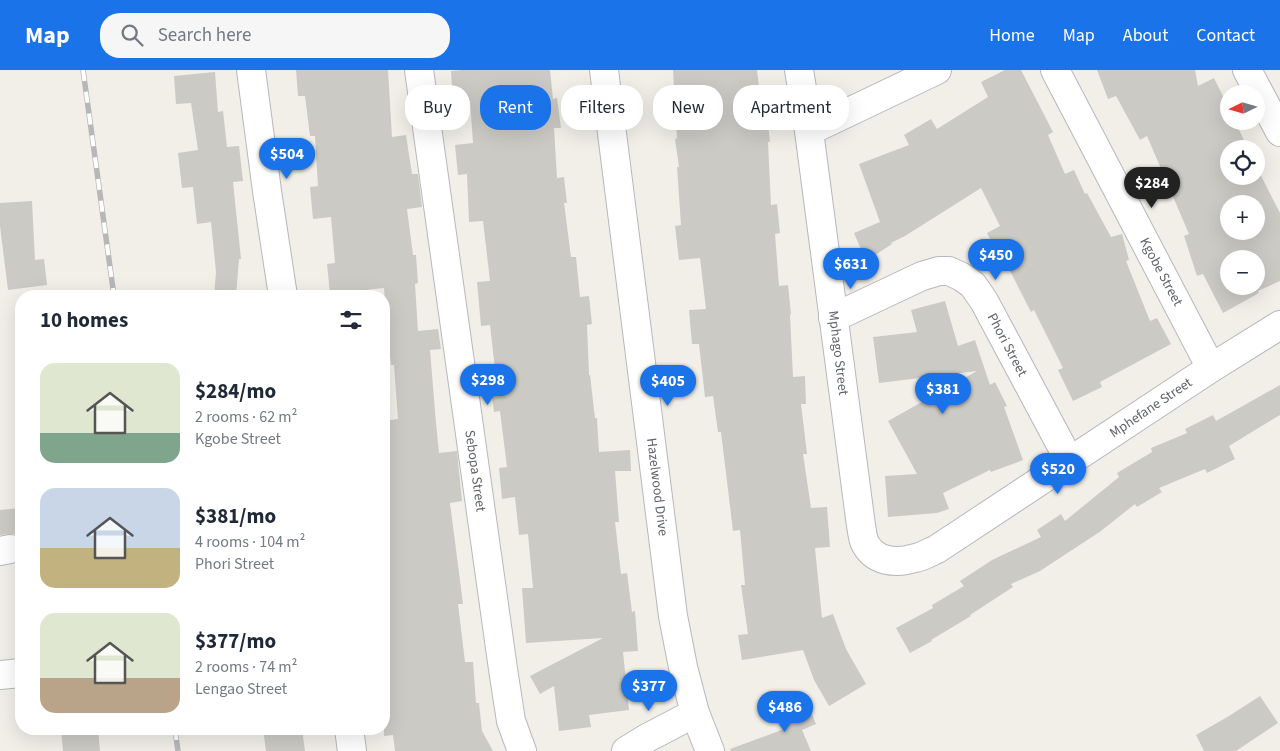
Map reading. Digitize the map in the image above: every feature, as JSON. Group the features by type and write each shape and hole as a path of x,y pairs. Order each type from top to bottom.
{"street":[{"path":"251,70 282,290"},
{"name":"Sebopa Street","path":"419,70 503,669 511,721 522,751"},
{"name":"Hazelwood Drive","path":"604,70 673,616 683,667 695,713 710,751"},
{"name":"Mphago Street","path":"799,70 809,131 860,518"},
{"path":"809,131 937,70"},
{"name":"Kgobe Street","path":"1055,70 1211,368"},
{"path":"1247,70 1280,132"},
{"name":"Phori Street","path":"833,318 922,276 939,271 949,271 962,277 973,285 984,301 1070,462"},
{"name":"Mphefane Street","path":"860,518 864,541 872,553 882,559 896,562 916,558 937,549 1211,368 1280,325"},
{"path":"0,676 15,674"},
{"path":"626,751 646,738 695,713"},
{"path":"350,735 352,751"}],"building":[{"path":"296,70 388,70 392,137 406,135 412,174 418,174 422,207 407,209 413,255 416,255 418,283 415,284 418,331 438,329 441,349 430,350 439,453 457,451 462,501 450,503 463,604 458,604 465,662 473,662 476,703 479,703 482,731 493,751 395,751 393,735 384,736 390,735 390,420 398,419 394,365 391,365 390,357 390,290 384,290 384,288 330,290 327,264 335,263 331,217 313,219 310,187 318,186 315,136 310,136 305,96 298,96"},
{"path":"550,70 553,99 557,98 561,128 554,128 557,178 564,177 567,203 564,203 571,257 576,257 580,297 589,296 592,324 587,325 589,375 595,418 597,418 599,452 630,450 631,471 615,471 619,522 615,522 621,574 627,573 632,612 635,611 638,651 623,652 629,710 589,715 591,727 559,731 554,686 540,694 530,676 603,638 526,643 522,588 533,588 528,534 519,535 515,497 502,499 499,468 507,467 500,411 494,412 491,388 497,387 490,325 481,326 477,282 490,281 483,221 469,222 467,174 458,175 455,145 473,143 470,85 452,85 451,71"},
{"path":"673,70 757,70 759,85 733,85 733,130 769,130 771,205 777,204 780,233 775,234 779,286 788,285 793,377 805,376 806,404 801,404 807,454 803,454 811,508 827,507 830,547 815,548 822,618 833,614 846,649 866,684 829,706 814,680 803,650 742,660 738,635 748,634 741,585 745,585 740,530 733,531 721,432 718,432 713,396 705,397 699,344 692,344 689,310 706,309 700,258 679,260 675,226 681,225 677,167 679,167 675,139 677,138 677,130 723,130 723,85 674,85"},
{"path":"1005,70 1021,70 1053,132 1048,135 1065,174 1074,170 1085,194 1087,193 1111,237 1122,234 1129,260 1126,261 1150,321 1157,318 1171,344 1100,382 1102,387 1073,401 1058,370 1063,368 1034,310 1031,312 1007,265 1004,267 987,233 1000,226 981,188 891,243 866,261 854,233 880,222 859,164 909,145 904,135 931,119 937,129 988,97 981,82"},
{"path":"1097,70 1195,70 1198,86 1214,78 1220,90 1220,130 1239,130 1244,140 1220,140 1220,185 1265,184 1280,213 1280,281 1265,288 1265,250 1220,250 1220,295 1255,295 1223,313 1203,274 1197,276 1184,236 1189,234 1147,136 1140,140 1116,96 1108,99"},
{"path":"215,72 218,112 223,111 227,147 239,146 243,181 233,182 241,259 239,259 236,290 214,290 216,272 211,222 197,224 193,187 182,188 178,153 198,150 191,103 176,104 174,76"},
{"path":"32,201 35,260 44,259 47,285 8,290 0,226 0,203"},
{"path":"945,301 958,346 975,340 990,385 995,382 1007,406 1004,407 1023,460 991,472 990,470 943,493 949,509 937,513 888,517 885,476 917,474 888,421 977,371 879,383 873,337 917,332 911,310"},
{"path":"1280,385 1280,415 1229,446 1235,459 1207,473 1205,469 1159,488 1162,492 1137,507 1135,504 1101,531 1040,571 1011,584 1013,587 971,616 910,653 896,628 933,608 932,605 964,586 960,581 992,560 1041,537 1037,530 1061,514 1065,521 1119,477 1117,473 1152,452 1151,448 1187,433 1185,429 1213,415 1216,421"},
{"path":"15,509 15,534 0,535 0,510"},
{"path":"1260,696 1278,723 1236,751 1204,751 1196,735"},
{"path":"807,702 816,724 802,730 811,751 731,751 730,749 787,728 780,712"},
{"path":"61,735 99,735 100,751 63,751"},
{"path":"264,735 303,735 305,751 266,751"}],"railway":[{"path":"83,70 113,290"},
{"path":"176,735 178,751"}]}
